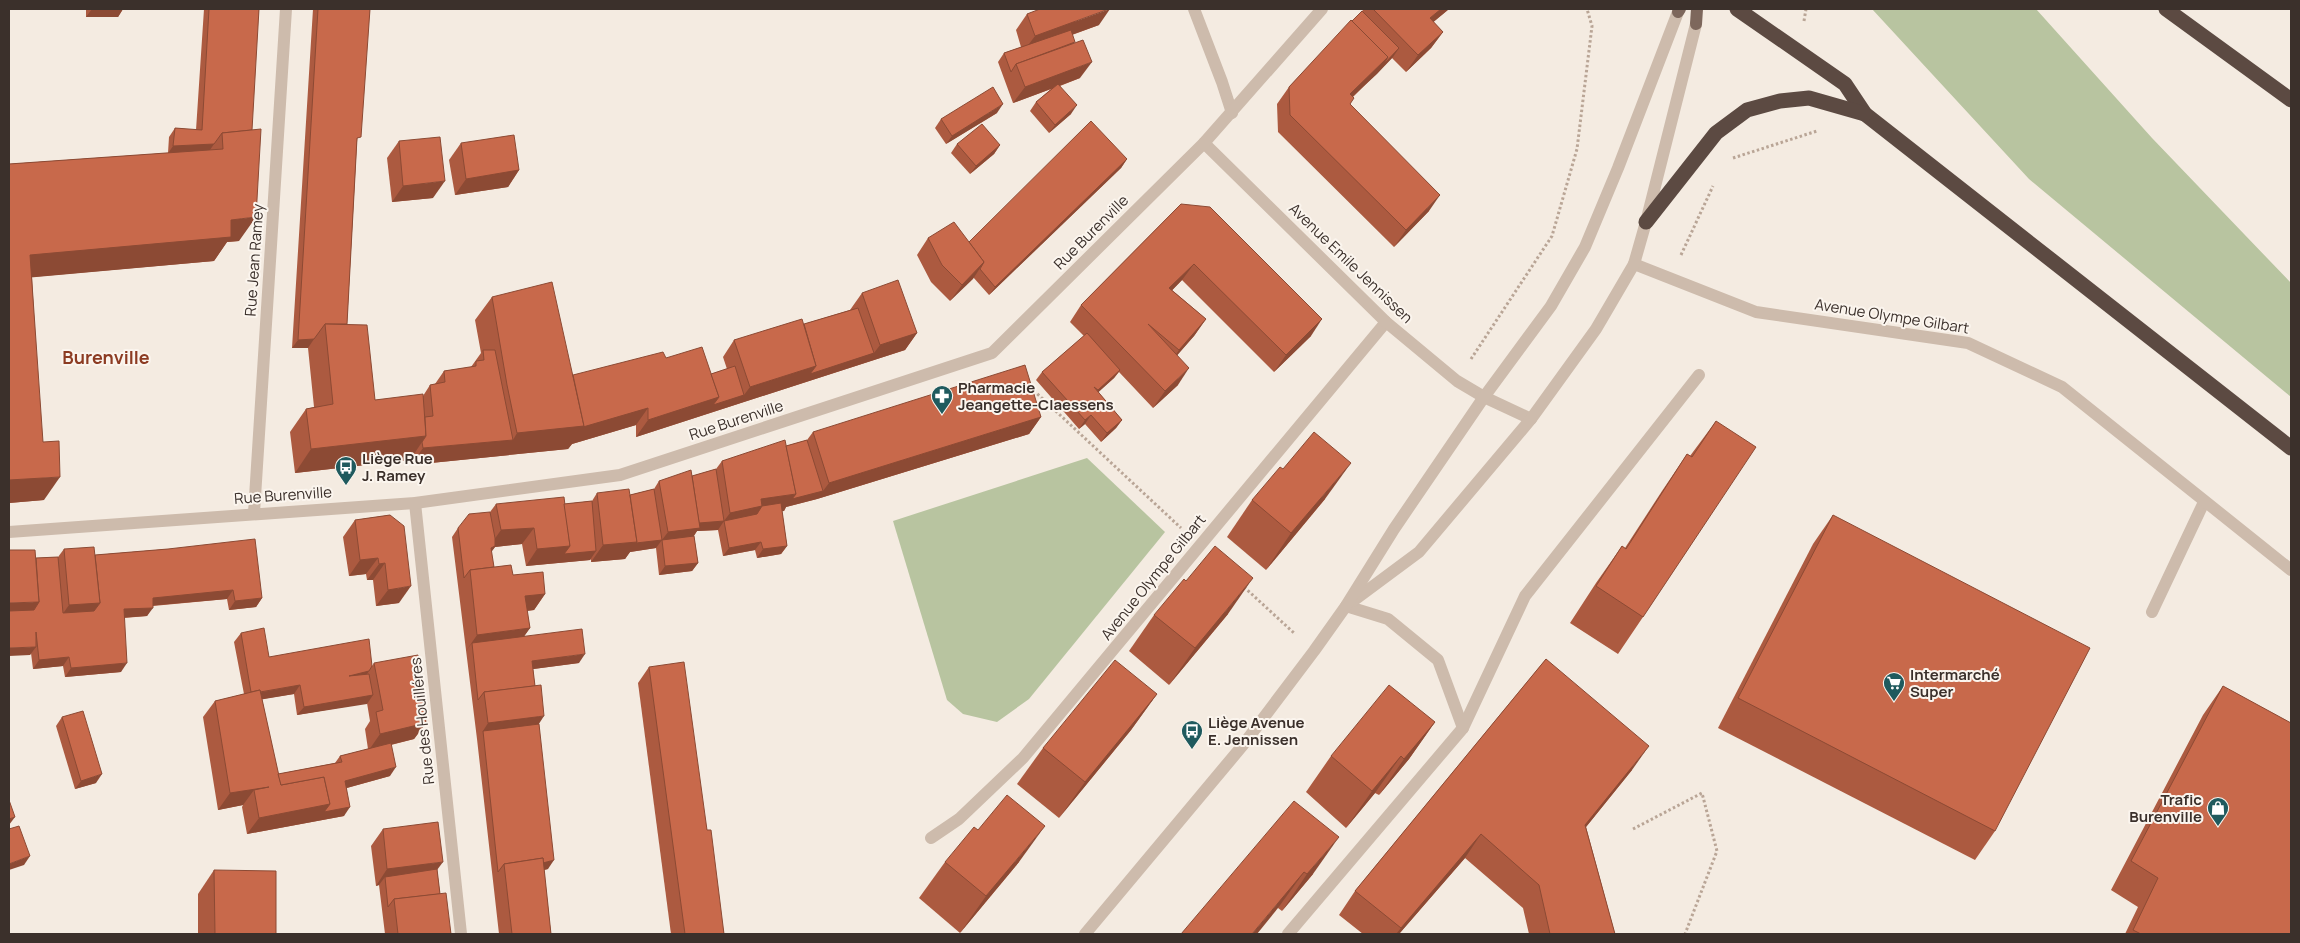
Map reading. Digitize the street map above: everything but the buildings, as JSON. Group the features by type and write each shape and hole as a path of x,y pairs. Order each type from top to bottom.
{"highway":[{"path":"1737,9 1845,84 1865,114 2291,448"},
{"path":"2166,9 2291,100"},
{"path":"1646,222 1716,133 1747,110 1780,101 1809,98 1865,114"}],"main road":[{"path":"1696,24 1697,9"}],"street":[{"name":"Rue Jean Ramey","path":"254,513 286,9"},
{"path":"1194,9 1232,113"},
{"name":"Rue Burenville","path":"9,532 415,503 620,475 992,353 1204,143 1322,9"},
{"path":"1085,934 1243,745 1346,606 1394,530 1484,397 1551,306 1585,247 1618,168 1679,10"},
{"path":"1346,606 1418,552 1531,419 1596,329 1634,264 1696,24"},
{"name":"Avenue Emile Jennissen","path":"1204,143 1386,322 1457,381 1484,397 1531,419"},
{"name":"Avenue Olympe Gilbart","path":"1634,264 1756,312 1968,343 2062,387 2291,570"},
{"name":"Avenue Olympe Gilbart","path":"931,838 959,820 1023,758 1386,322"},
{"path":"1288,934 1463,728 1525,596 1699,375"},
{"path":"2152,612 2204,502"},
{"name":"Rue des Houilléres","path":"415,503 461,934"},
{"path":"1346,606 1388,619 1438,660 1463,728"}],"path":[{"path":"1457,381 1552,236 1577,150 1592,26 1587,9"},
{"path":"1804,24 1806,9"},
{"path":"1725,161 1819,131 1831,105"},
{"path":"1670,278 1717,177"},
{"path":"1028,386 1200,545"},
{"path":"1239,582 1277,617"},
{"path":"1633,829 1702,793 1717,851 1685,934"}],"green space":[{"path":"1872,9 2036,9 2152,138 2291,283 2291,397 2029,179"},
{"path":"1087,458 1165,532 1029,699 997,722 963,714 947,700 893,521"}],"place":[{"name":"Pharmacie Jeangette-Claessens","path":"942,415"},
{"name":"Liège Rue J. Ramey","path":"346,486"},
{"name":"Intermarché Super","path":"1894,702"},
{"name":"Liège Avenue E. Jennissen","path":"1192,750"},
{"name":"Trafic Burenville","path":"2218,827"}],"district":[{"name":"Burenville","path":"106,357"}]}
